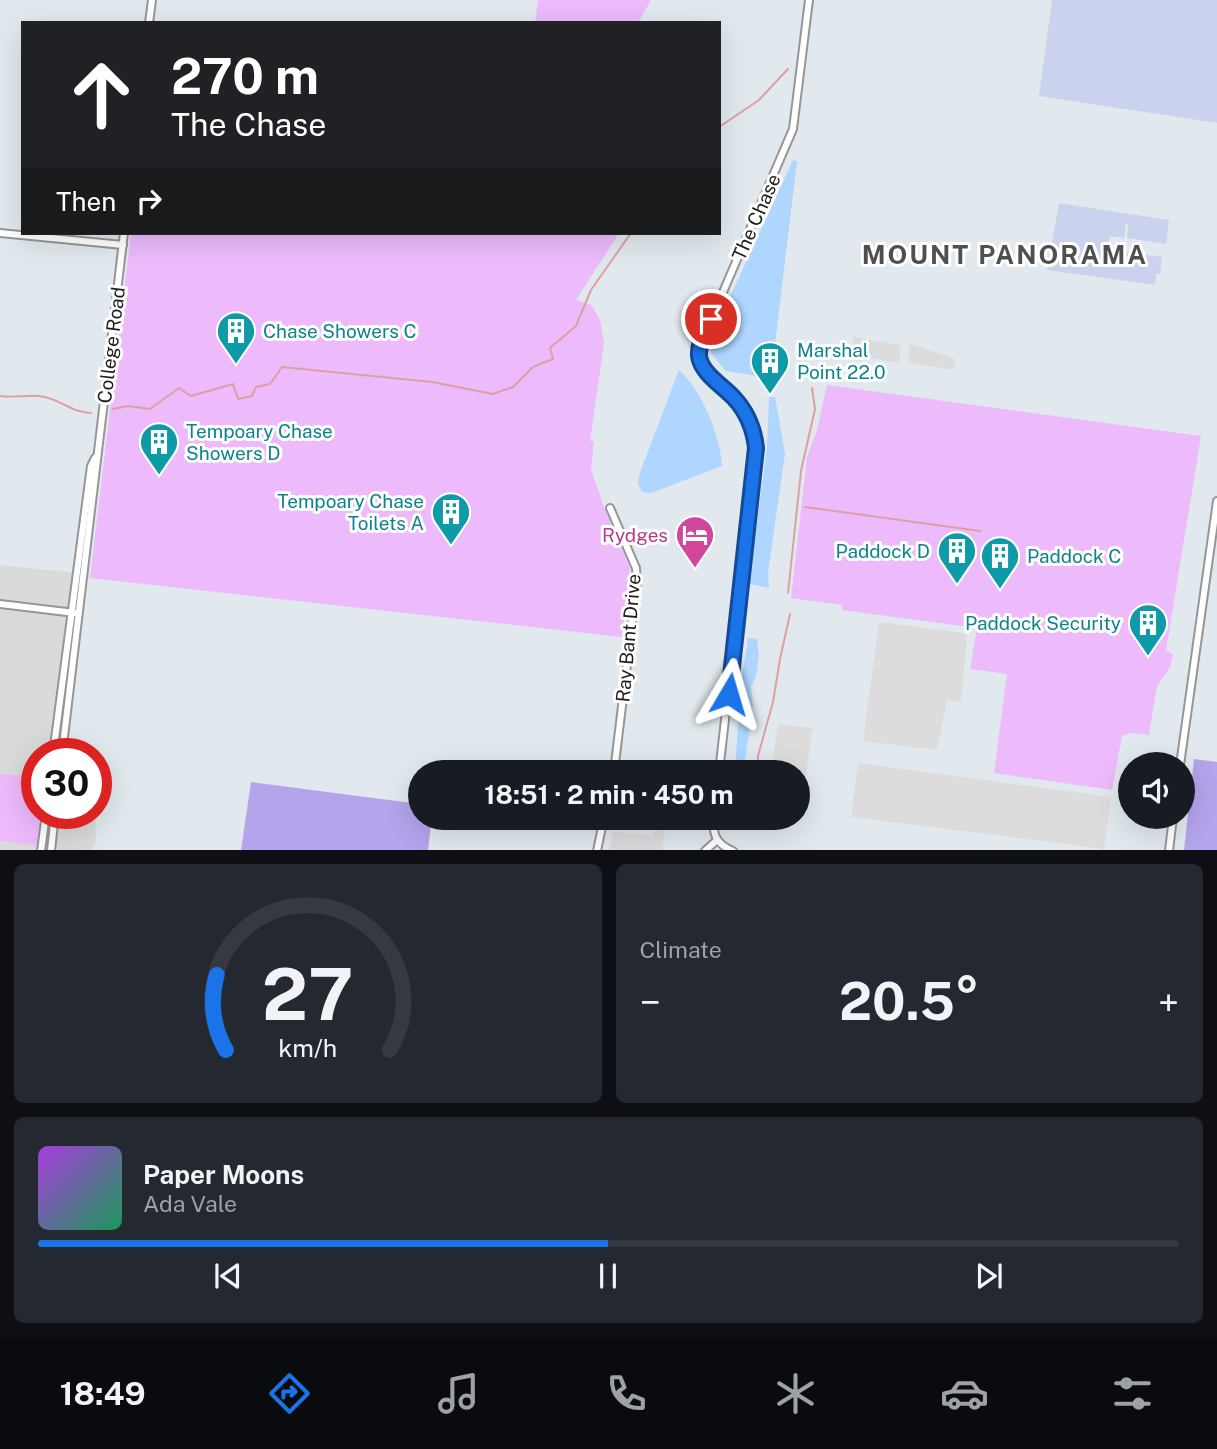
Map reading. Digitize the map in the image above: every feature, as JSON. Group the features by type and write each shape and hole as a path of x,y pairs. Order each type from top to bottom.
{"street":[{"path":"149,21 152,0"},
{"name":"The Chase","path":"720,760 756,452 754,436 746,414 705,370 699,352 789,139 800,85 809,0"},
{"path":"0,233 123,245"},
{"name":"College Road","path":"64,738 124,235"},
{"name":"College Road","path":"55,738 91,466 96,456"},
{"path":"1182,752 1217,501"},
{"name":"Ray Bant Drive","path":"610,509 636,568 637,582 615,760"},
{"path":"78,566 86,567"},
{"path":"0,604 80,614"},
{"path":"41,850 44,829"},
{"path":"51,850 53,829"},
{"path":"1169,850 1172,829"},
{"path":"597,850 601,830"},
{"path":"713,830 717,840 733,850"},
{"path":"705,850 717,840"}],"shaded area":[{"path":"538,0 651,0 639,21 535,21"},
{"path":"1052,0 1217,0 1217,123 1039,96"},
{"path":"1059,203 1169,220 1166,244 1127,238 1128,224 1124,238 1110,236 1108,250 1162,257 1160,274 1156,274 1155,285 1047,270"},
{"path":"131,235 618,235 576,300 591,305 600,320 604,343 590,441 594,441 591,469 630,568 622,637 90,578"},
{"path":"854,337 901,345 899,363 851,355"},
{"path":"910,344 955,359 954,370 908,362"},
{"path":"827,385 1201,436 1166,651 1173,654 1170,668 1157,686 1149,735 1131,733 1122,736 1112,790 994,773 1007,674 970,669 977,628 842,610 842,605 791,598 807,457 817,430"},
{"path":"0,565 77,573 55,738 21,738 21,829 96,829 96,841 92,850 0,850"},
{"path":"879,622 963,633 967,636 961,702 947,700 937,750 863,741"},
{"path":"778,724 813,728 808,760 773,760"},
{"path":"1195,759 1217,762 1217,850 1184,850 1186,829 1195,829"},
{"path":"858,763 1111,797 1104,849 851,817"},
{"path":"0,774 21,776 21,829 40,829 38,846 0,841"},
{"path":"251,782 408,802 408,830 430,830 428,850 241,850"},
{"path":"654,830 665,831 662,850 609,850 613,831 653,836"}],"sand":[{"path":"793,160 797,161 771,378 726,371 711,353 712,336"},
{"path":"679,370 695,389 708,414 718,441 722,466 651,493 642,492 638,484 639,475"},
{"path":"769,397 775,397 785,454 768,573 769,588 749,584 767,447"},
{"path":"748,638 757,639 759,656 751,687 753,706 745,760 736,760 740,690"}],"waterway":[{"path":"721,126 759,100 788,69"},
{"path":"113,409 128,406 150,409 179,388 191,396 233,384 238,399 252,396 256,387 270,384 282,367 432,382 493,394 513,387 533,367 553,359 550,348 576,326 591,290 630,235"},
{"path":"788,593 801,471 815,409 812,388"},
{"path":"0,396 46,397 91,413"},
{"path":"805,507 980,531"},
{"path":"758,760 773,702 790,614"}],"place":[{"name":"Chase Showers C","path":"236,365"},
{"name":"Marshal Point 22.0","path":"770,395"},
{"name":"Tempoary Chase Showers D","path":"159,476"},
{"name":"Tempoary Chase Toilets A","path":"451,546"},
{"name":"Rydges","path":"695,569"},
{"name":"Paddock D","path":"957,585"},
{"name":"Paddock C","path":"1000,590"},
{"name":"Paddock Security","path":"1148,657"}],"district":[{"name":"MOUNT PANORAMA","path":"1005,255"}],"route":[{"path":"711,319 701,343 700,360 705,370 741,406 752,429 756,448 729,694"}]}
